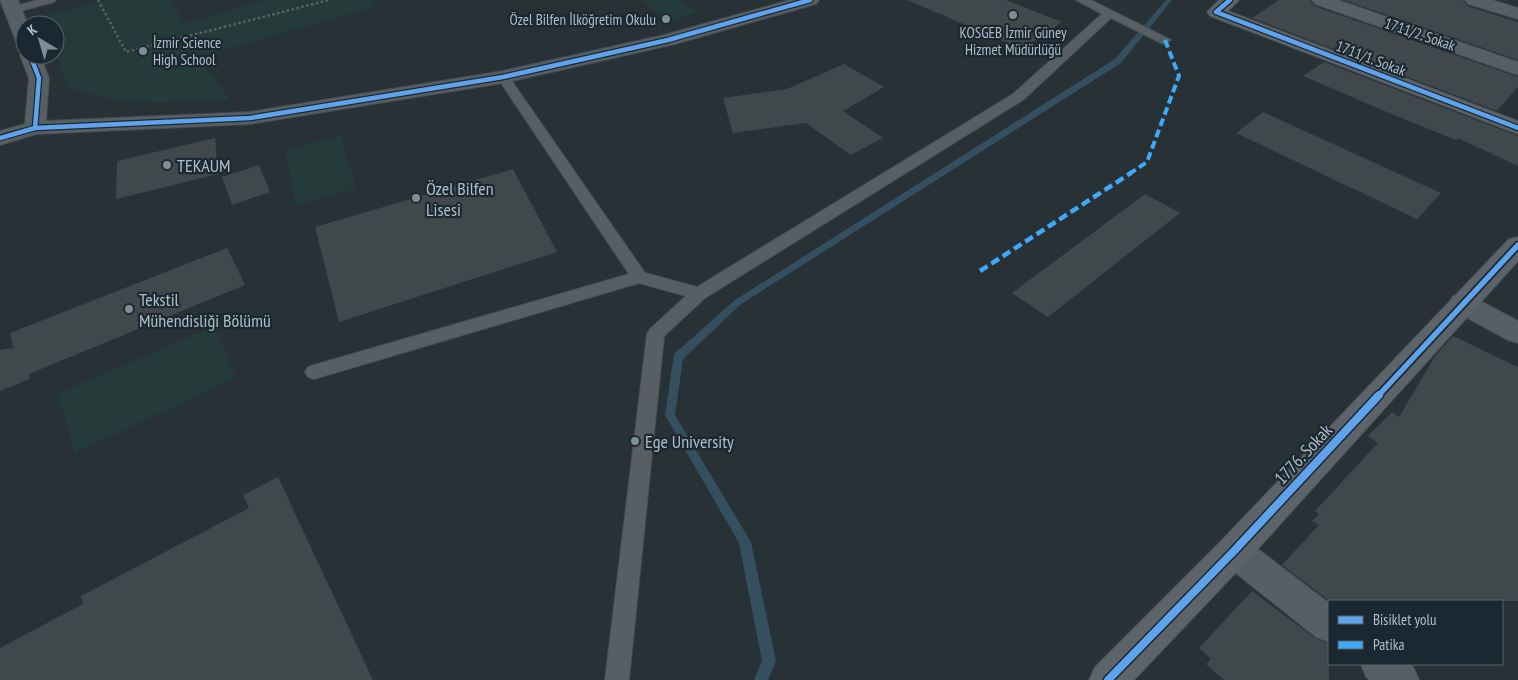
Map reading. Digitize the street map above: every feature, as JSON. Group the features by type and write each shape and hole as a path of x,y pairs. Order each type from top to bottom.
{"street":[{"path":"0,138 35,128 250,118 502,77 668,40 810,0"},
{"name":"1711/2. Sokak","path":"1321,0 1518,69"},
{"path":"1474,0 1518,14"},
{"name":"1711/1. Sokak","path":"1223,6 1518,128"},
{"path":"34,65 40,78 35,128"},
{"name":"1776. Sokak","path":"1108,680 1234,551 1462,303 1518,245"},
{"path":"1462,303 1518,334"},
{"path":"1234,551 1328,624"},
{"path":"1380,665 1400,680"}],"lane":[{"path":"11,5 50,0"},
{"path":"1082,0 1164,40"},
{"path":"617,680 656,334 699,294 1018,98 1116,16"},
{"path":"502,77 639,277"},
{"path":"314,372 639,277 699,294"}],"path":[{"path":"98,0 126,52 329,0"}],"green space":[{"name":"İzmir Science High School","path":"104,0 170,0 185,23 266,0 372,0 377,7 197,57 231,100 134,103 69,89 60,65 65,65 65,15 48,15"},
{"path":"640,0 680,0 698,12 671,22"},
{"path":"341,135 356,189 296,205 285,149"},
{"path":"213,326 237,377 75,453 58,394"}],"building":[{"path":"907,0 1006,0 1062,22 1022,49"},
{"path":"1279,0 1310,0 1314,6 1518,77 1518,87 1497,111 1252,18"},
{"path":"1344,0 1463,0 1467,6 1518,22 1518,60"},
{"path":"1324,62 1518,136 1518,166 1458,138 1456,140 1303,76"},
{"path":"844,64 884,87 843,111 883,138 851,155 806,123 733,133 723,98 787,89"},
{"path":"1263,112 1441,193 1417,219 1236,133"},
{"name":"TEKAUM","path":"215,138 218,174 116,199 117,161"},
{"path":"259,165 270,192 232,205 222,177"},
{"path":"513,169 557,252 339,322 315,227"},
{"path":"1145,194 1180,213 1048,317 1012,293"},
{"name":"Tekstil Mühendisliği Bölümü","path":"227,248 245,285 29,374 30,379 0,391 0,350 13,348 10,333"},
{"path":"1453,336 1518,367 1518,601 1329,600 1282,565 1319,525 1312,521 1319,514 1315,511 1378,443 1368,436 1392,412 1399,417 1435,356"},
{"path":"278,477 373,680 0,680 0,648 83,604 81,596 249,508 243,495"},
{"path":"1252,591 1315,638 1328,644 1329,680 1224,680 1206,664 1211,659 1199,648"}],"waterway":[{"path":"761,680 769,661 745,542 670,415 678,357 738,302 1118,61 1169,0"}],"marked path":[{"path":"980,271 1147,162 1179,76 1165,40"}],"cycle path":[{"path":"0,138 35,128 250,118 503,77 668,40 810,0"},
{"path":"1230,0 1216,12 1518,128"},
{"path":"34,65 39,78 35,128"},
{"path":"1108,680 1234,551 1518,245"}],"place":[{"name":"KOSGEB İzmir Güney Hizmet Müdürlüğü","path":"1013,15"},
{"name":"Özel Bilfen İlköğretim Okulu","path":"666,19"},
{"name":"İzmir Science High School","path":"143,51"},
{"name":"TEKAUM","path":"167,165"},
{"name":"Özel Bilfen Lisesi","path":"416,198"},
{"name":"Tekstil Mühendisliği Bölümü","path":"129,309"},
{"name":"Ege University","path":"635,441"}]}
